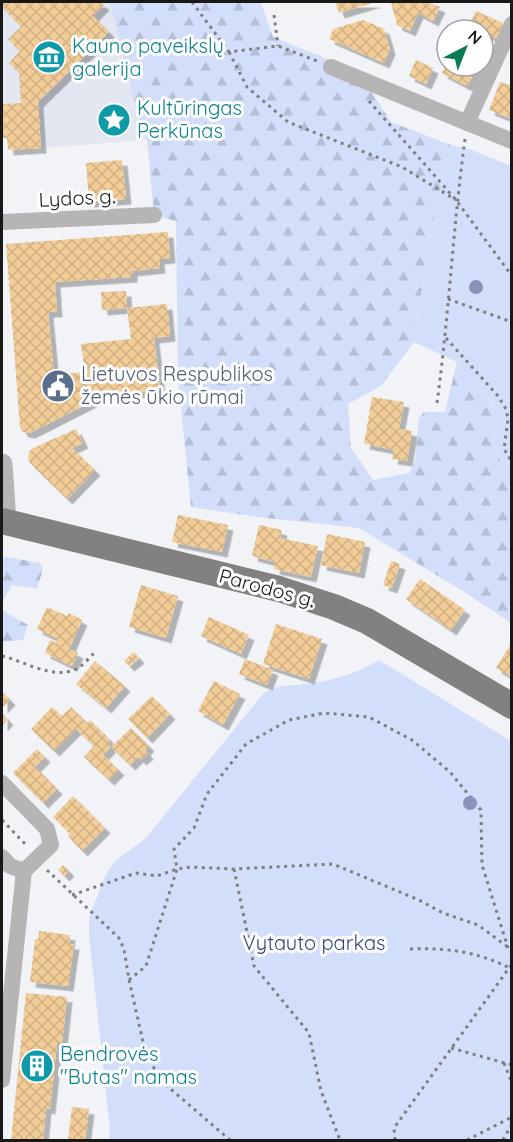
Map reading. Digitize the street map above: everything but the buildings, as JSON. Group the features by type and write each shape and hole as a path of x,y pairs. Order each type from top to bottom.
{"main road":[{"name":"Parodos g.","path":"4,522 300,595 367,621 512,706"}],"street":[{"path":"467,123 512,24"},
{"path":"331,67 512,141"},
{"name":"Lydos g.","path":"2,222 154,215"},
{"path":"2,464 4,522"},
{"path":"2,783 47,830 51,845 24,871 7,974 2,1080"},
{"path":"2,856 10,866 24,871"}],"path":[{"path":"192,2 229,52 247,87 288,122 402,167 456,200"},
{"path":"274,15 278,46"},
{"path":"229,52 278,46 331,67"},
{"path":"366,97 456,200 512,276"},
{"path":"436,403 446,338 456,200 467,123"},
{"path":"448,299 512,322"},
{"path":"446,338 498,396 506,409 508,419 504,449 512,462"},
{"path":"2,656 64,673 76,670 95,652"},
{"path":"129,980 146,966 177,869 174,849 194,828 207,794 246,744 289,720 324,713 369,717 412,740 450,772 481,810 482,865 510,949"},
{"path":"2,820 38,858"},
{"path":"72,895 136,873 157,876 191,867 234,869 333,864 419,900 443,914 478,925 510,949"},
{"path":"234,869 254,966 309,1034 321,1091 340,1140"},
{"path":"52,876 119,938 124,949 144,1046 159,1079 230,1140"},
{"path":"395,1140 394,1128 511,967 475,954 445,948 410,950"},
{"path":"451,1048 512,1065"},
{"path":"504,1063 512,1083"},
{"path":"466,1140 512,1117"},
{"path":"503,1140 512,1124"}],"shaded area":[{"path":"2,2 110,2 136,110 147,140 41,148 38,102 2,104"}],"green space":[{"path":"110,2 261,2 273,37 359,72 391,122 451,145 430,235 414,342 381,386 348,404 351,448 373,480 409,473 415,461 419,418 424,412 445,412 457,362 475,380 493,403 498,418 494,438 495,450 511,473 511,623 359,528 191,507 178,379 176,221 154,215 147,140 136,110"},
{"path":"451,145 469,149 511,166 511,473 504,467 493,444 498,419 493,402 457,362 414,342 430,235"},
{"path":"7,557 40,563 43,569 37,589 12,585 2,602 2,559"},
{"path":"2,610 28,625 23,640 2,642"},
{"name":"Vytauto parkas","path":"379,660 511,741 511,1140 109,1140 110,1130 89,935 89,918 105,876 115,861 145,839 268,690 280,686 339,678"}],"place":[{"name":"Kauno paveikslų galerija","path":"49,57"},
{"name":"Kultūringas Perkūnas","path":"114,120"},
{"name":"Lietuvos Respublikos žemės ūkio rūmai","path":"58,386"},
{"name":"Bendrovės \"Butas\" namas","path":"37,1066"}]}
